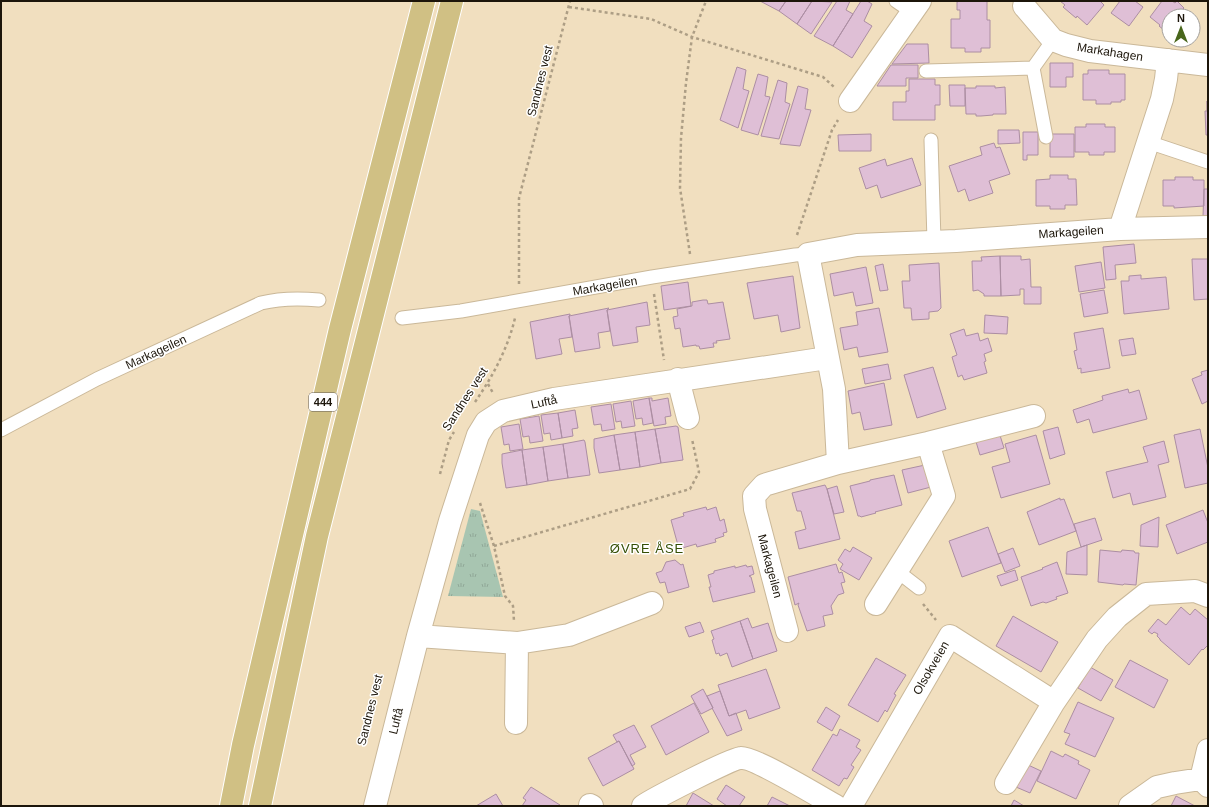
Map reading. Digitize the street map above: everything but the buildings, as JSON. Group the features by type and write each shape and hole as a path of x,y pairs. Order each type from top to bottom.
{"highway":[{"name":"444","path":"231,806 243,745 340,329 424,1"},
{"name":"444","path":"260,806 317,536 452,1"}],"street":[{"path":"1023,3 1053,40"},
{"path":"850,101 909,5"},
{"name":"Markahagen","path":"1053,40 1090,51 1208,65"},
{"path":"1120,228 1162,99 1168,60"},
{"name":"Markageilen","path":"801,255 857,245 934,242 1120,228 1208,227"},
{"path":"801,255 834,389 838,463"},
{"name":"Luftå","path":"375,806 418,636 478,435 486,422 503,411 554,399 827,358"},
{"path":"673,380 688,418"},
{"name":"Markageilen","path":"787,631 755,509 754,496 764,485 838,463 928,443 1034,416"},
{"path":"876,604 944,496 928,443"},
{"path":"1006,783 1054,702 1097,639 1117,617 1146,594 1195,591 1208,596"},
{"path":"418,636 516,643 570,635 652,603"},
{"name":"Olsokveien","path":"851,806 950,636 1054,702"},
{"path":"516,643 516,724"},
{"path":"1134,805 1158,787 1175,783 1204,783 1208,750"},
{"path":"643,806 726,763 741,758 757,763 836,806"}],"lane":[{"path":"1046,137 1033,68 1053,40"},
{"path":"926,71 1033,68"},
{"path":"931,140 934,242"},
{"path":"1148,142 1208,162"},
{"name":"Markageilen","path":"402,318 461,311 652,277 801,255"},
{"name":"Markageilen","path":"1,430 97,379 261,302 286,298 319,300"},
{"path":"897,571 919,588"}],"path":[{"name":"Sandnes vest","path":"475,403 488,384 510,338 519,301 519,198 570,1"},
{"path":"693,271 680,188 681,138 692,37 706,1"},
{"path":"568,7 651,19 692,37 823,77 850,101 832,130 794,244 801,255"},
{"path":"652,277 673,380"},
{"path":"494,546 690,489 699,472 688,418"},
{"name":"Sandnes vest","path":"439,478 449,440 458,427"},
{"path":"458,498 480,504 494,546 505,596 513,606 516,643"},
{"path":"919,588 922,603 950,636"}],"green space":[{"path":"471,509 480,511 503,597 448,596"}],"district":[{"name":"ØVRE ÅSE","path":"647,548"}]}
